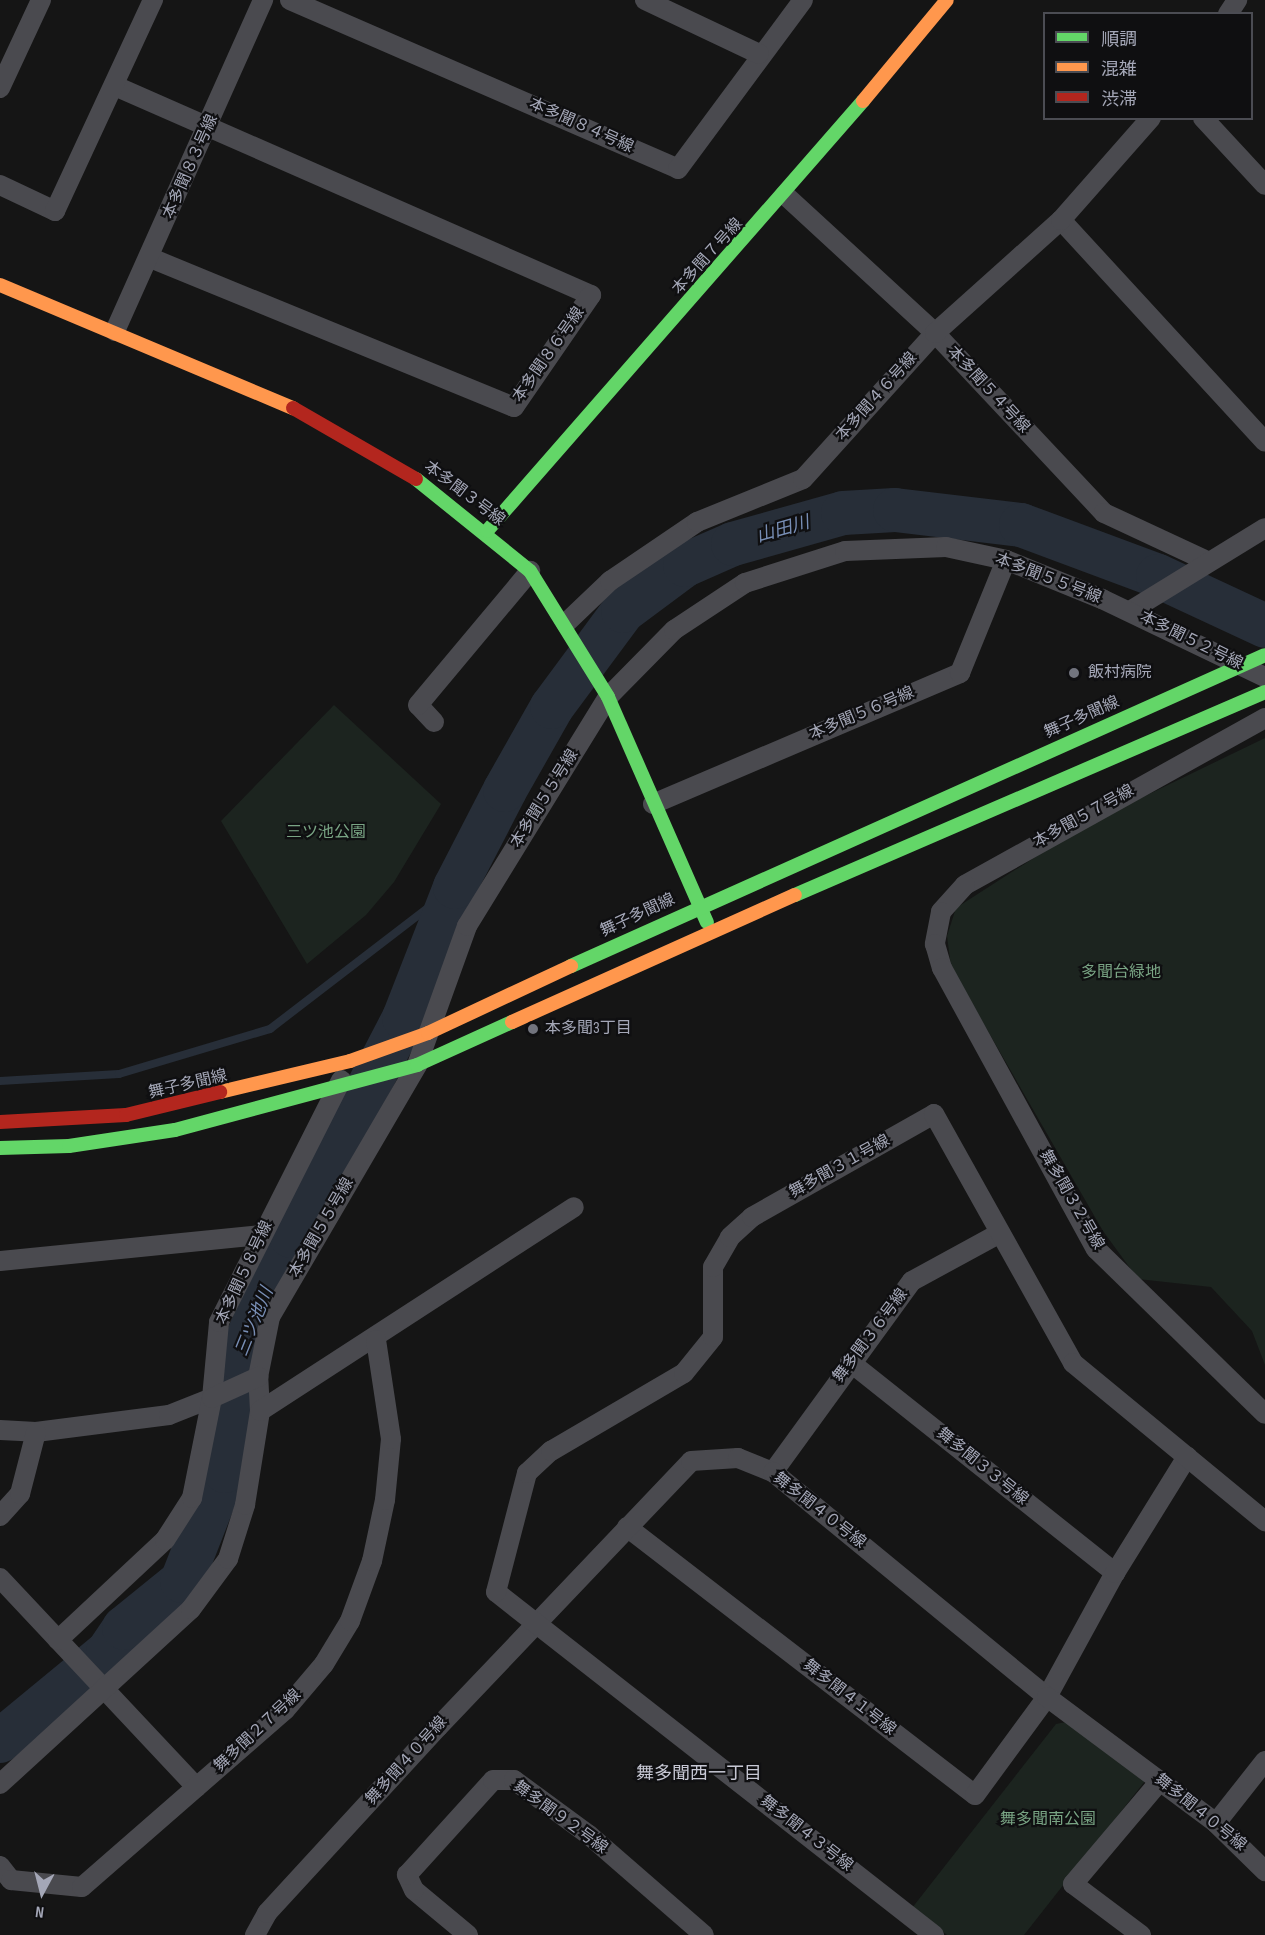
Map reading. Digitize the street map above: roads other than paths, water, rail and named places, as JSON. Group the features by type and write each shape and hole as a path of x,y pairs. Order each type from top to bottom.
{"street":[{"path":"0,88 40,0"},
{"path":"0,185 55,211 116,86 153,0"},
{"name":"本多聞８３号線","path":"115,331 211,123 263,0"},
{"name":"本多聞８４号線","path":"290,0 678,169 759,54 803,0"},
{"path":"645,0 759,54"},
{"name":"本多聞７号線","path":"487,531 785,195 948,0"},
{"path":"116,86 211,123"},
{"name":"本多聞４６号線","path":"566,623 610,581 697,522 803,479 935,333 1061,220 1149,120"},
{"path":"1205,120 1265,186"},
{"name":"本多聞８６号線","path":"150,258 514,407 591,294 211,123"},
{"name":"本多聞５４号線","path":"785,195 935,333 1104,513 1205,560"},
{"path":"1061,220 1265,442"},
{"name":"本多聞３号線","path":"0,285 284,403 392,461 487,531 530,571 566,623 608,697 712,934"},
{"name":"本多聞５２号線","path":"1130,611 1205,560 1265,528"},
{"name":"本多聞５５号線","path":"260,1412 258,1377 270,1317 417,1065 467,926 608,697 674,630 745,584 845,550 946,547 1006,560 1130,611"},
{"name":"本多聞５６号線","path":"653,804 960,673 1006,560"},
{"path":"434,722 412,700 530,571"},
{"name":"本多聞５２号線","path":"1130,611 1265,677"},
{"name":"舞子多聞線","path":"0,1122 126,1115 350,1061 428,1033 699,906 1265,655"},
{"path":"0,1148 69,1146 175,1130 336,1090 417,1065 929,835 1265,692"},
{"name":"本多聞５７号線","path":"935,944 941,912 965,885 1265,718"},
{"name":"舞多聞３２号線","path":"935,944 942,968 1096,1249 1265,1414"},
{"name":"本多聞５８号線","path":"58,1640 165,1540 192,1498 212,1398 219,1322 350,1061"},
{"name":"舞多聞３１号線","path":"537,1622 496,1592 527,1473 551,1450 684,1373 712,1337 713,1267 730,1237 752,1217 934,1114 1072,1363 1265,1521"},
{"path":"0,1784 190,1609 228,1559 245,1505 260,1412 376,1341 574,1207"},
{"name":"舞多聞３６号線","path":"772,1472 850,1362 912,1281 1000,1233"},
{"path":"0,1261 261,1235"},
{"name":"舞多聞２７号線","path":"0,1866 12,1880 82,1887 195,1786 285,1710 324,1664 350,1621 372,1561 387,1480 391,1440 376,1341"},
{"name":"舞多聞３３号線","path":"850,1362 1115,1573"},
{"path":"0,1430 36,1432 169,1415 258,1377"},
{"path":"0,1516 20,1494 36,1432"},
{"path":"1047,1697 1115,1573 1187,1457"},
{"name":"舞多聞４０号線","path":"255,1935 267,1913 537,1622 691,1461 738,1458 772,1472 1047,1697 1216,1823 1265,1871"},
{"name":"舞多聞４１号線","path":"627,1527 975,1795 1047,1697"},
{"path":"0,1578 195,1786"},
{"name":"舞多聞４３号線","path":"537,1622 934,1935"},
{"path":"1216,1823 1265,1761"},
{"name":"舞多聞９２号線","path":"468,1935 414,1890 408,1875 493,1780 514,1780 589,1835 704,1935"},
{"path":"1141,1935 1073,1884 1160,1781"}],"waterway":[{"name":"山田川","path":"0,1741 108,1652 124,1628 182,1581 225,1471 239,1358 291,1236 404,1018 455,887 505,790 552,707 623,611 685,565 733,544 843,513 895,510 1021,525 1158,576 1265,626"},
{"path":"0,1081 119,1074 270,1029 455,887"}],"place":[{"name":"飯村病院","path":"1074,673"},
{"name":"本多聞3丁目","path":"533,1029"}],"district":[{"name":"舞多聞西一丁目","path":"699,1774"}],"park label":[{"name":"三ツ池公園","path":"326,833"},
{"name":"多聞台緑地","path":"1121,973"},
{"name":"舞多聞南公園","path":"1048,1820"}],"water label":[{"name":"三ツ池川","path":"255,1322"}]}
